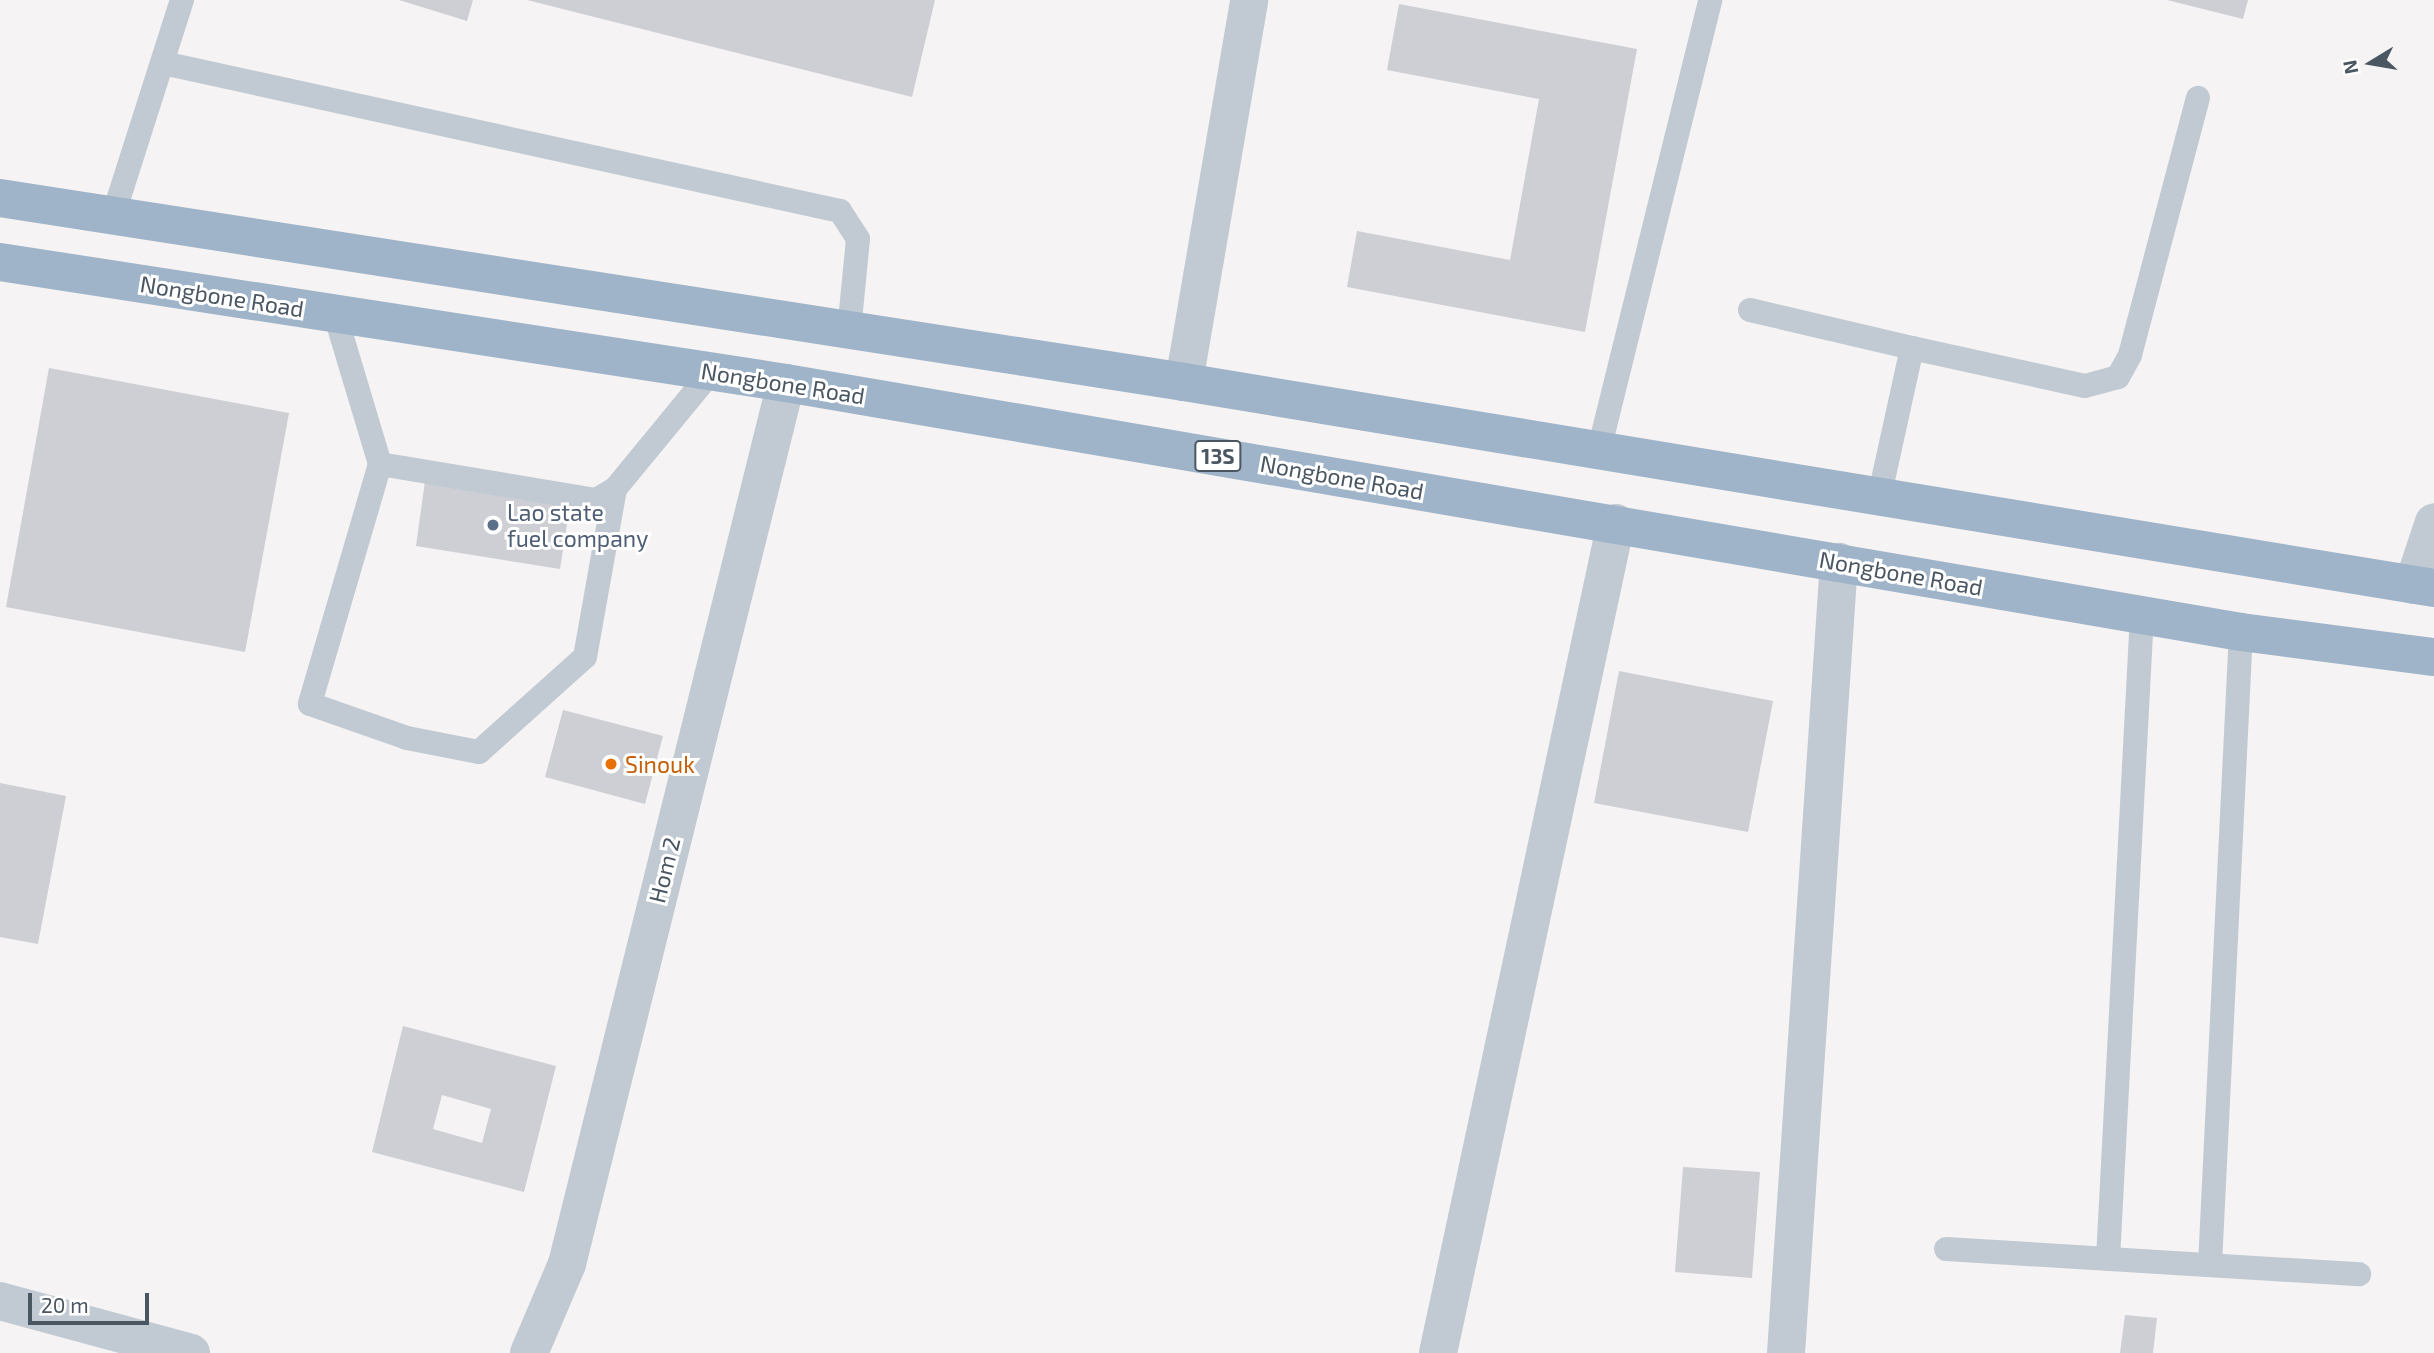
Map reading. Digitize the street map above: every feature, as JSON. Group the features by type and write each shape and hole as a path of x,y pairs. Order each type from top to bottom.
{"highway":[{"path":"0,198 1184,382 1598,454 1880,494 2423,586"},
{"name":"Nongbone Road","path":"0,262 786,383 2241,632 2434,657"}],"street":[{"path":"1184,382 1249,0"},
{"name":"Hom 2","path":"529,1353 567,1264 786,383"},
{"path":"2423,586 2434,522"},
{"path":"1438,1353 1616,523"},
{"path":"1786,1353 1839,562"},
{"path":"0,1301 191,1353"}],"lane":[{"path":"113,216 182,0"},
{"path":"1598,454 1710,0"},
{"path":"163,63 840,211 858,239 849,330"},
{"path":"1750,310 2085,386 2118,377 2130,355 2198,98"},
{"path":"335,314 380,464 310,704 407,738 479,752 585,657 615,489"},
{"path":"1880,494 1912,348"},
{"path":"380,464 596,500 615,489 712,371"},
{"path":"2108,1259 2142,615"},
{"path":"2210,1265 2241,632"},
{"path":"1946,1249 2359,1274"}],"building":[{"path":"399,0 473,0 467,21"},
{"path":"527,0 935,0 912,97"},
{"path":"2167,0 2248,0 2243,19"},
{"path":"1399,4 1637,49 1585,332 1347,287 1357,231 1510,260 1539,99 1387,70"},
{"path":"49,368 289,413 245,652 6,607"},
{"name":"Lao state fuel company","path":"425,481 570,505 560,569 416,546"},
{"path":"1619,671 1773,701 1748,832 1594,803"},
{"path":"563,710 663,736 645,804 545,777"},
{"path":"0,783 66,796 38,944 0,937"},
{"path":"403,1026 556,1066 524,1192 372,1152","holes":["442,1095 491,1109 482,1143 433,1129"]},
{"path":"1683,1167 1760,1172 1752,1278 1675,1272"},
{"path":"2125,1315 2157,1318 2153,1353 2120,1353"}],"place":[{"name":"Lao state fuel company","path":"493,525"},
{"name":"Sinouk","path":"611,764"}]}
